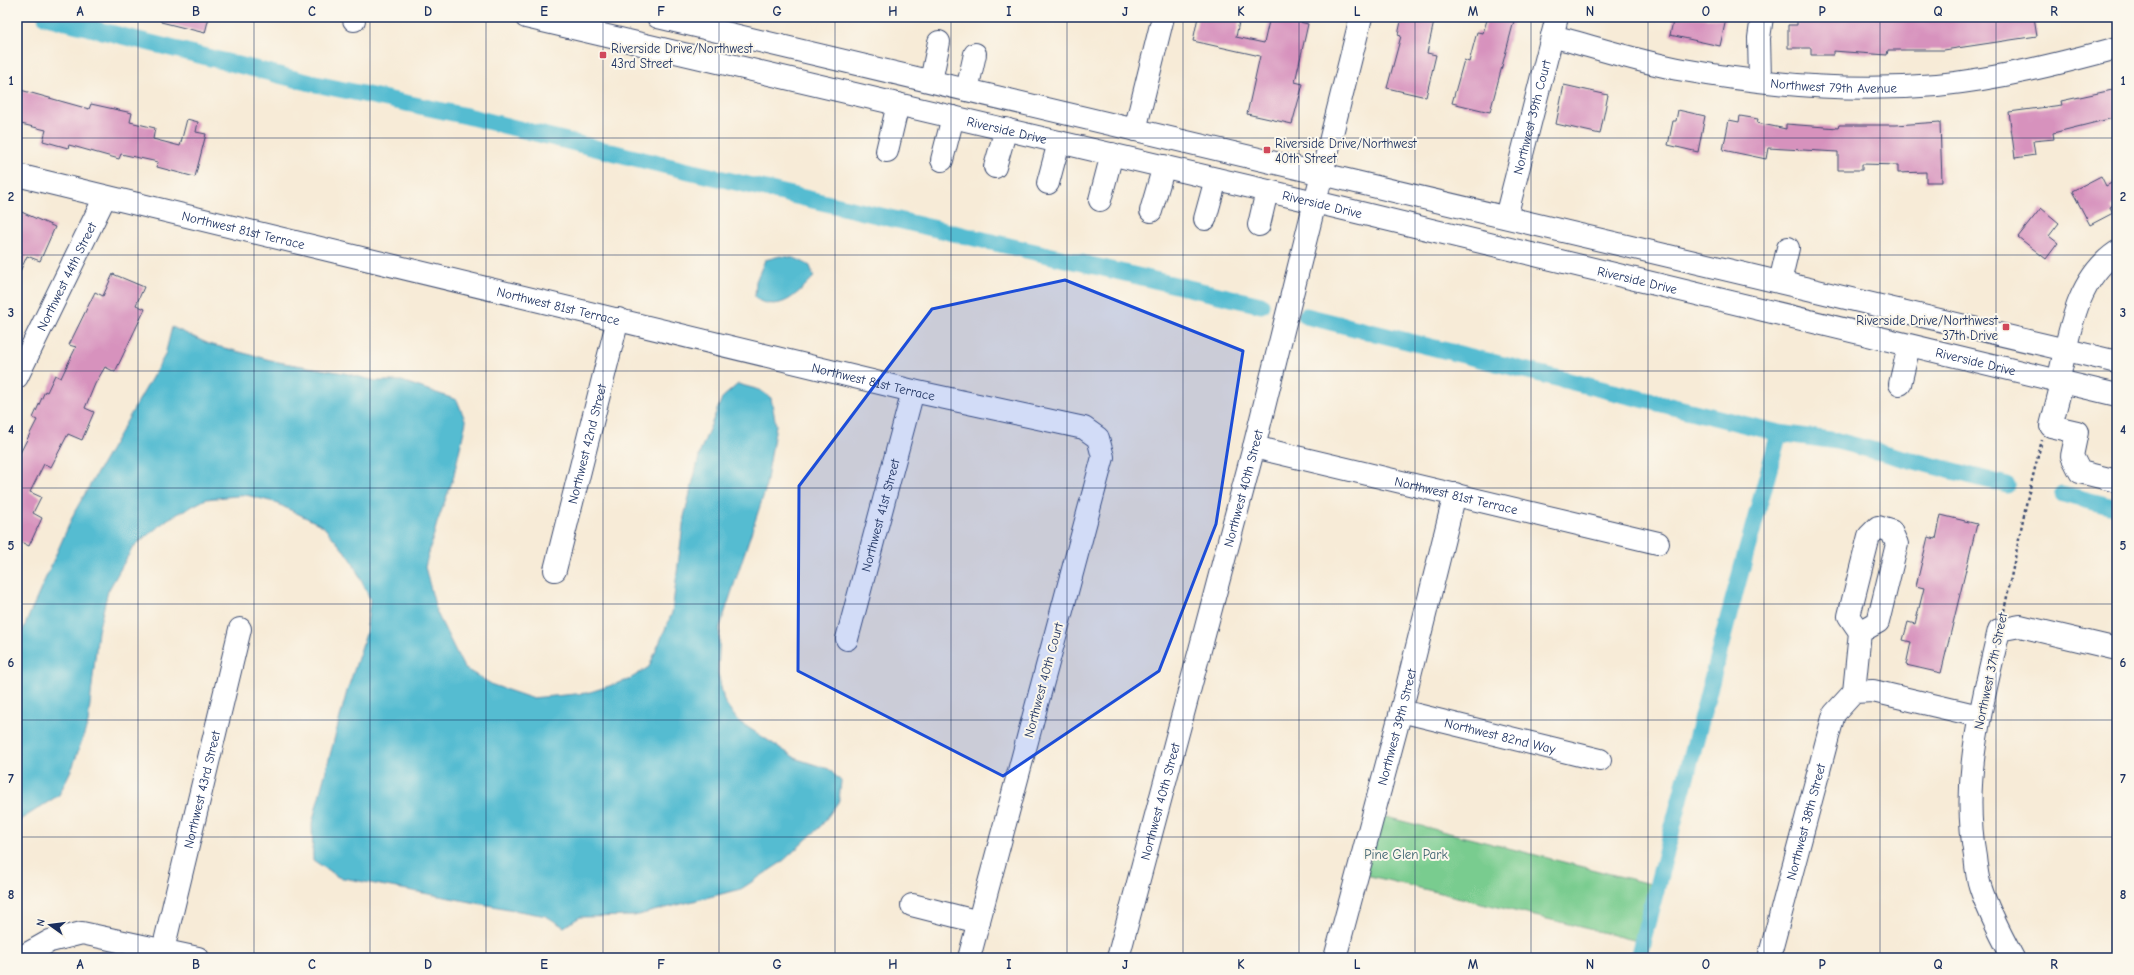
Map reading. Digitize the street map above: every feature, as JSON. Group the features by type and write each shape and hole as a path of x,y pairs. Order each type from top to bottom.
{"street":[{"name":"Riverside Drive","path":"526,17 572,22 898,104 1315,202 2117,395"},
{"path":"658,17 2117,362"},
{"path":"1135,130 1163,17"},
{"name":"Northwest 40th Street","path":"1118,958 1254,447 1361,17"},
{"path":"1760,82 1759,38 1762,17"},
{"name":"Northwest 79th Avenue","path":"1554,27 1683,70 1760,82 1853,87 1937,85 2038,69 2117,48"},
{"name":"Northwest 39th Court","path":"1506,217 1554,27"},
{"path":"930,81 939,42"},
{"path":"967,90 975,54"},
{"path":"887,151 898,104"},
{"path":"942,160 953,117"},
{"path":"995,167 1006,129"},
{"path":"1048,182 1059,142"},
{"path":"1100,200 1112,154"},
{"path":"1151,211 1164,166"},
{"name":"Northwest 81st Terrace","path":"17,175 913,391 1084,428 1098,438"},
{"path":"1206,219 1216,179"},
{"path":"1258,225 1267,191"},
{"name":"Northwest 44th Street","path":"17,377 105,197"},
{"path":"1780,282 1788,248"},
{"path":"2117,252 2103,261 2080,296 2066,350 2051,426 2077,432 2072,456 2080,472 2117,481"},
{"name":"Northwest 42nd Street","path":"555,570 618,319"},
{"path":"1900,384 1909,346"},
{"name":"Northwest 41st Street","path":"847,639 913,391"},
{"name":"Northwest 40th Court","path":"969,958 1103,457 1098,438"},
{"name":"Northwest 81st Terrace","path":"1254,447 1658,542"},
{"name":"Northwest 39th Street","path":"1335,958 1401,711 1455,494"},
{"path":"2000,630 2020,626 2117,649"},
{"name":"Northwest 43rd Street","path":"163,950 240,629"},
{"name":"Northwest 37th Street","path":"2000,630 1979,716 1969,782 1971,837 1979,884 1994,922 2013,958"},
{"path":"1860,632 1854,692 1872,691 1979,716"},
{"name":"Northwest 38th Street","path":"1769,958 1834,714 1854,692"},
{"name":"Northwest 82nd Way","path":"1401,711 1600,760"},
{"path":"912,905 979,922"},
{"path":"22,956 50,941 82,933 198,958"}],"path":[{"name":"Northwest 37th Street","path":"2000,630 2027,500 2043,438"}],"highlighted area":[{"path":"1065,280 1243,351 1216,524 1159,671 1003,776 798,671 799,486 932,309"}],"green space":[{"name":"Pine Glen Park","path":"1382,816 1654,885 1638,941 1366,875"}],"water":[{"path":"780,256 796,259 810,266 814,277 793,297 787,300 774,304 761,302 755,297 756,281 765,260"},
{"path":"172,327 209,344 278,362 344,373 376,381 402,381 457,400 466,422 453,479 437,523 425,567 437,613 464,668 493,685 531,698 587,693 628,680 649,667 672,613 684,517 701,449 722,398 738,384 760,390 771,398 776,425 765,491 720,627 718,673 724,701 738,721 797,759 829,769 841,781 839,801 821,826 782,862 741,889 634,916 580,917 564,927 546,916 338,877 313,860 312,823 347,691 366,634 370,599 351,559 323,526 274,502 246,495 206,499 168,519 133,547 108,591 98,631 88,723 73,766 59,795 17,822 17,643 75,511 165,355"}],"building":[{"path":"161,17 209,17 205,33 161,22"},
{"path":"1198,17 1240,17 1236,37 1264,43 1270,17 1279,17 1308,24 1295,82 1303,84 1292,124 1247,114 1260,56 1193,41"},
{"path":"1402,17 1435,17 1427,53 1436,55 1426,97 1387,88 1401,36 1398,35"},
{"path":"1488,17 1515,17 1490,112 1452,103 1464,60 1469,62 1477,32 1483,33"},
{"path":"1674,17 1726,19 1720,46 1670,35"},
{"path":"1797,17 2034,17 2037,36 1944,50 1888,50 1887,55 1833,51 1833,55 1811,55 1811,48 1788,48 1788,25 1797,25"},
{"path":"1564,85 1608,95 1600,134 1556,124"},
{"path":"17,89 89,109 91,104 132,113 130,122 155,128 153,139 180,146 187,119 198,122 196,132 206,134 195,177 157,167 158,162 121,154 119,159 69,145 68,148 43,141 46,130 17,123"},
{"path":"2117,89 2117,117 2053,133 2054,139 2033,141 2035,155 2015,158 2009,112 2062,105 2061,101"},
{"path":"1678,110 1705,116 1698,152 1668,145 1673,121 1676,121"},
{"path":"1740,116 1758,119 1757,123 1786,129 1786,124 1838,128 1839,125 1896,125 1940,122 1942,182 1926,182 1926,172 1898,173 1898,165 1862,164 1862,170 1838,170 1838,152 1768,148 1766,159 1723,150 1729,120 1739,122"},
{"path":"2101,176 2106,186 2117,180 2117,203 2110,207 2113,213 2090,225 2072,191"},
{"path":"2041,208 2059,223 2049,236 2058,243 2046,259 2018,237"},
{"path":"17,210 55,227 40,261 27,256 17,278"},
{"path":"113,274 144,287 136,305 145,309 115,372 105,367 95,384 85,408 94,412 82,440 68,434 51,467 44,464 30,492 41,497 33,513 42,518 29,546 17,540 17,459 37,420 33,418 45,391 47,392 55,375 61,378 76,347 69,345 95,292 103,296"},
{"path":"1941,515 1977,524 1941,673 1906,665 1911,642 1903,640 1908,622 1915,624 1924,588 1916,586 1928,537 1936,539"}],"waterway":[{"path":"46,17 311,83 467,116 663,165 1261,305"},
{"path":"1306,316 1779,433 1837,441 2007,485"},
{"path":"1638,958 1779,433"},
{"path":"2063,494 2117,508"}],"place":[{"name":"Riverside Drive/Northwest 43rd Street","path":"603,55"},
{"name":"Riverside Drive/Northwest 40th Street","path":"1267,150"},
{"name":"Riverside Drive/Northwest 37th Drive","path":"2006,327"}]}
